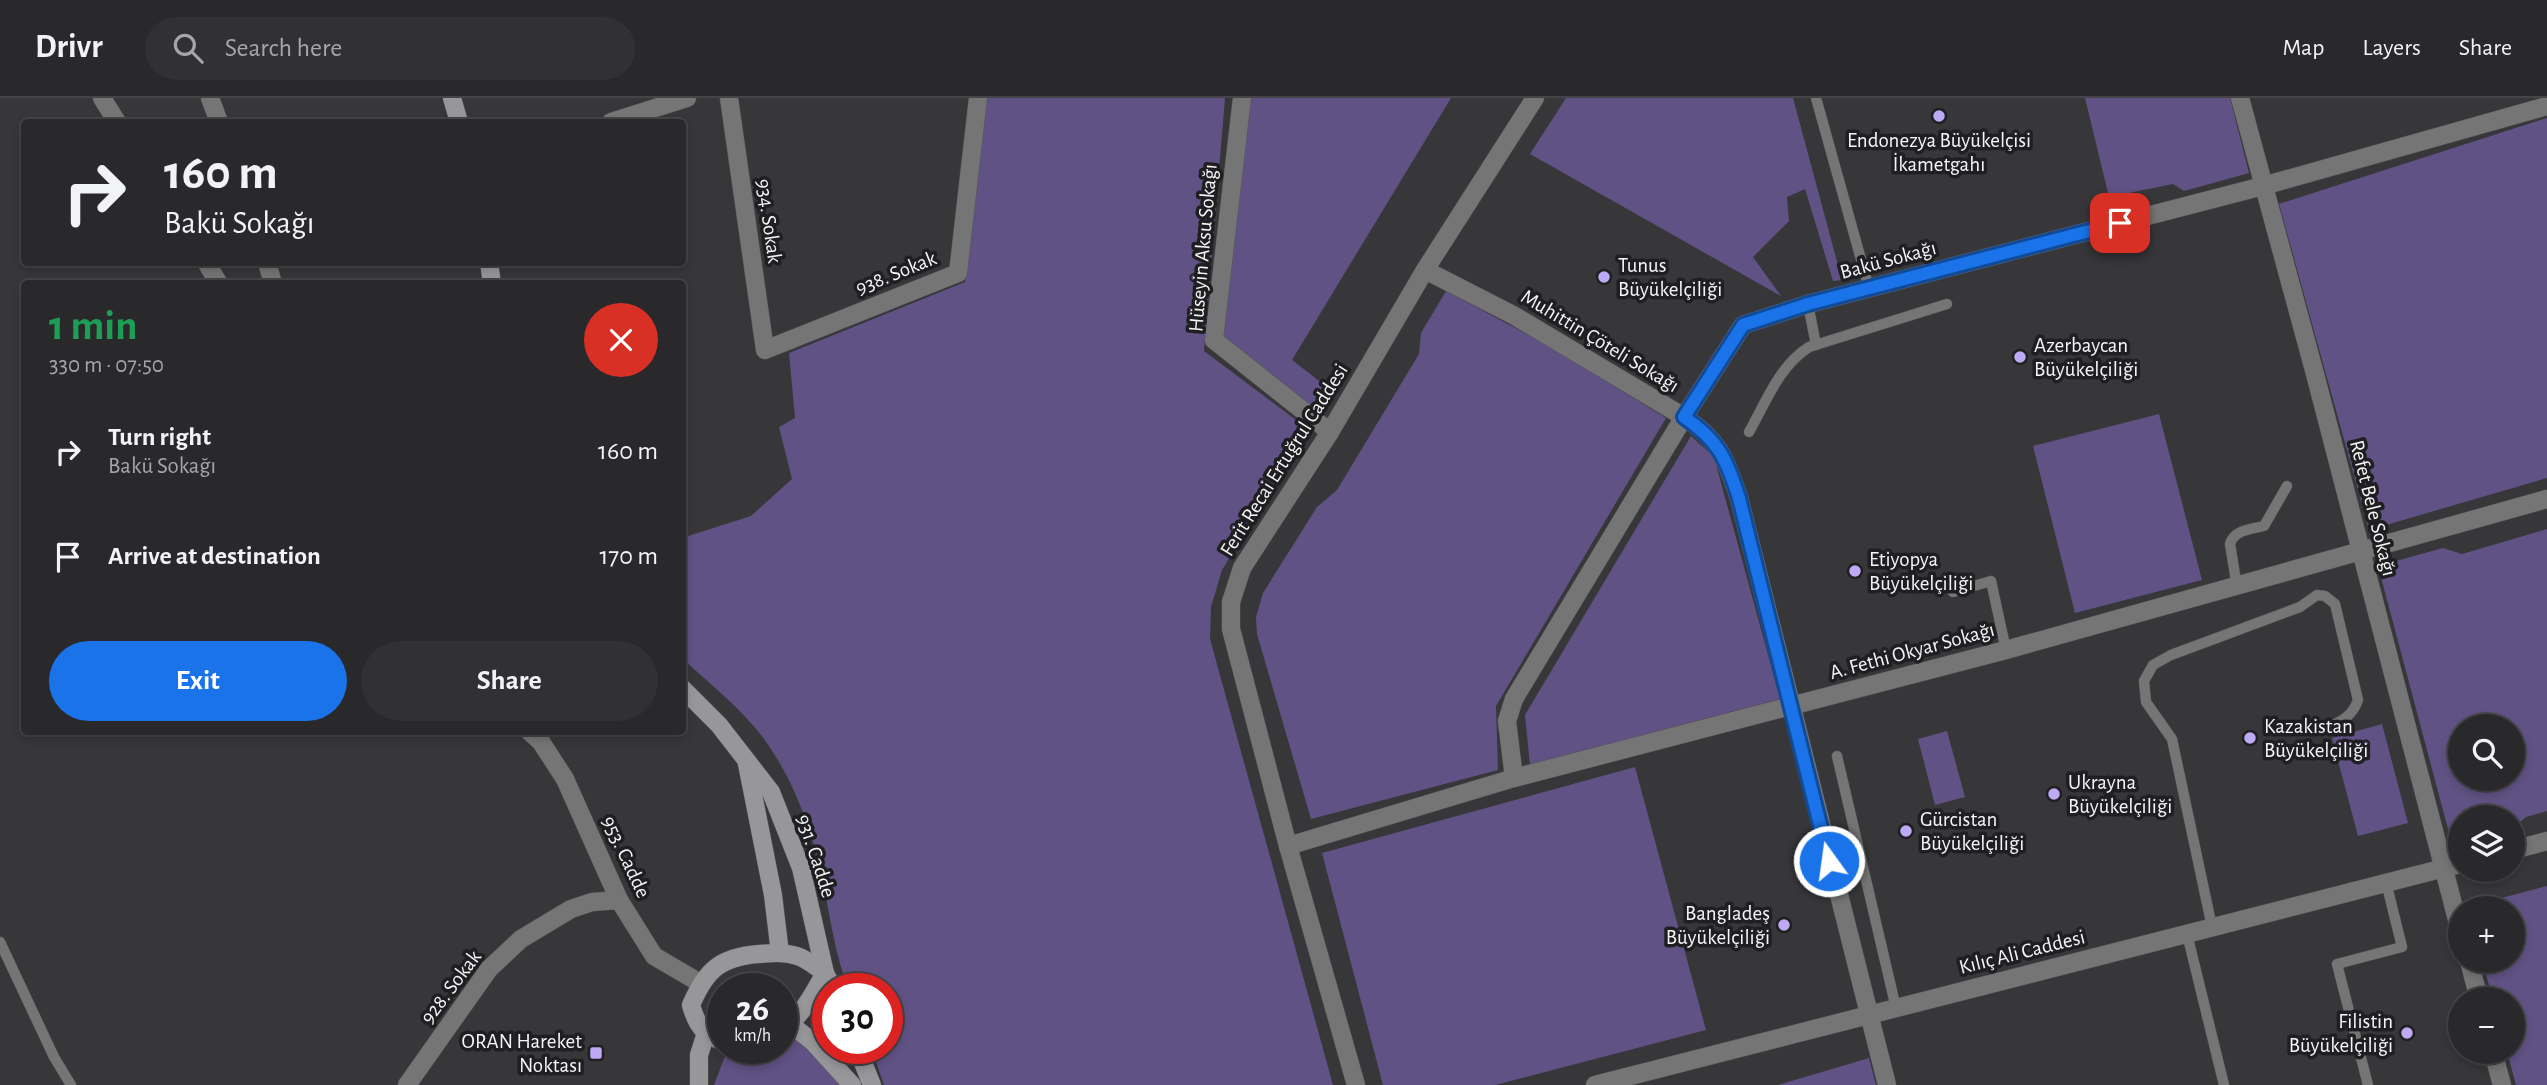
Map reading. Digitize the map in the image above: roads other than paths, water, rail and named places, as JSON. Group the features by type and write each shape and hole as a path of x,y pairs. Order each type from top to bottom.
{"main road":[{"path":"452,98 458,119"},
{"name":"931. Cadde","path":"686,692 719,725 771,792 801,868 827,973"},
{"name":"931. Cadde","path":"746,761 773,895 780,953"},
{"path":"707,1030 695,1020 691,1005 700,984 719,964 739,956 780,953 800,956 820,973"},
{"path":"798,1013 812,998"},
{"path":"798,1033 813,1042 852,1085"},
{"path":"698,1085 699,1055 707,1046"},
{"path":"863,1064 872,1085"}],"street":[{"path":"102,98 115,119"},
{"path":"210,98 218,119"},
{"path":"620,119 687,98"},
{"name":"934. Sokak","path":"729,98 765,351"},
{"name":"938. Sokak","path":"765,351 958,273 978,98"},
{"name":"Hüseyin Aksu Sokağı","path":"1242,98 1214,340 1329,432"},
{"name":"Ferit Recai Ertuğrul Caddesi","path":"1356,1085 1288,846 1231,629 1231,602 1242,568 1329,432 1425,270 1535,98"},
{"name":"Refet Bele Sokağı","path":"2239,98 2361,552 2448,852"},
{"name":"Bakü Sokağı","path":"1514,778 1507,721 1514,699 1684,417 1743,325 1808,304 2263,186 2547,106"},
{"name":"Muhittin Çöteli Sokağı","path":"1425,270 1513,315 1684,417 1705,431 1717,446 1728,467 1745,521 1887,1085"},
{"name":"A. Fethi Okyar Sokağı","path":"1288,846 1514,778 2006,650 2547,499"},
{"name":"953. Cadde","path":"533,735 565,779 619,901 654,956 700,984"},
{"path":"2525,847 2547,841"},
{"name":"Kılıç Ali Caddesi","path":"1595,1085 2448,867"},
{"name":"928. Sokak","path":"407,1085 489,970 521,939 571,909 592,902 619,901"},
{"path":"2496,1064 2502,1085"}],"lane":[{"path":"1816,98 1869,288"},
{"path":"1808,304 1816,345"},
{"path":"1749,432 1782,373 1796,355 1816,345 1947,304"},
{"path":"2237,587 2230,544 2232,538 2237,533 2264,526 2287,486"},
{"path":"1954,592 1991,581 2006,650"},
{"path":"2212,927 2172,739 2146,702 2144,681 2149,669 2171,655 2300,607 2316,595 2325,596 2334,604 2358,700 2350,715 2342,722 2322,730"},
{"path":"1837,755 1896,1008"},
{"path":"2368,1085 2337,964 2402,947 2386,883"},
{"path":"2187,934 2224,1085"},
{"path":"0,942 54,1057 71,1085"}],"place":[{"name":"Endonezya Büyükelçisi İkametgahı","path":"1939,116"},
{"name":"Tunus Büyükelçiliği","path":"1604,277"},
{"name":"Azerbaycan Büyükelçiliği","path":"2020,357"},
{"name":"Etiyopya Büyükelçiliği","path":"1855,571"},
{"name":"Kazakistan Büyükelçiliği","path":"2250,738"},
{"name":"Ukrayna Büyükelçiliği","path":"2054,794"},
{"name":"Gürcistan Büyükelçiliği","path":"1906,831"},
{"name":"Bangladeş Büyükelçiliği","path":"1784,925"},
{"name":"Filistin Büyükelçiliği","path":"2407,1033"},
{"name":"ORAN Hareket Noktası","path":"596,1053"}]}
